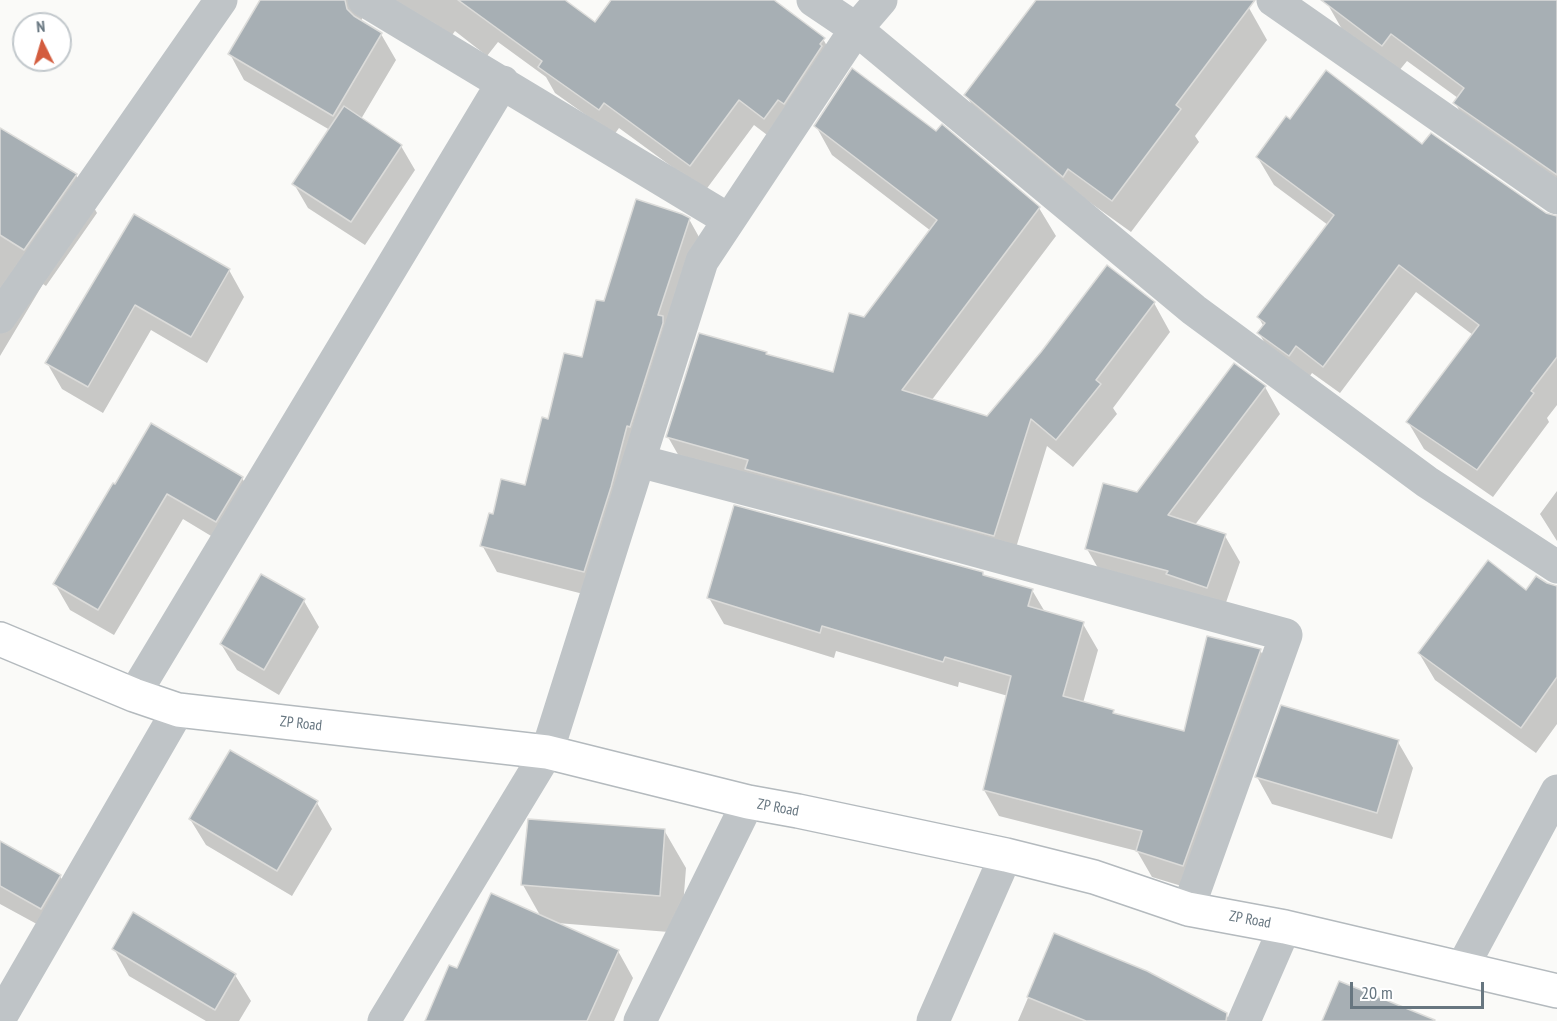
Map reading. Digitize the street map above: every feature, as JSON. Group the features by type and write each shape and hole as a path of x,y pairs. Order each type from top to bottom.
{"street":[{"path":"0,317 221,0"},
{"path":"364,0 729,220"},
{"path":"813,0 856,28 1194,310 1427,482 1557,567"},
{"path":"384,1021 547,752 702,261 856,28 881,0"},
{"path":"1273,0 1557,198"},
{"path":"134,694 503,82"},
{"path":"639,461 1286,635 1188,909"},
{"name":"ZP Road","path":"0,639 178,710 547,752 748,802 1006,855 1094,877 1188,909 1286,927 1557,991"},
{"path":"0,1018 178,710"},
{"path":"1462,968 1557,791"},
{"path":"640,1021 748,802"},
{"path":"933,1021 1006,855"},
{"path":"1244,1021 1286,927"}],"building":[{"path":"260,0 345,0 347,9 354,16 382,33 333,116 228,54"},
{"path":"458,0 565,0 595,22 611,0 774,0 825,38 784,104 778,100 764,119 739,100 690,166 604,103 599,110 538,67 542,61"},
{"path":"1036,0 1255,0 1176,105 1181,109 1112,201 1068,169 1063,177 964,95"},
{"path":"1321,0 1557,0 1557,175 1453,103 1464,88 1391,34 1382,46"},
{"path":"852,68 936,131 942,124 1040,207 902,390 987,416 1041,352 1107,265 1155,302 1096,380 1101,384 1056,440 1031,419 994,536 745,469 748,460 666,437 699,333 833,372 849,313 864,317 937,220 814,126"},
{"path":"1326,70 1422,144 1431,133 1546,213 1557,216 1557,357 1531,391 1534,393 1477,470 1406,422 1479,325 1399,265 1323,367 1296,346 1289,356 1257,333 1265,323 1257,317 1334,215 1256,157 1286,116 1290,119"},
{"path":"344,106 402,145 351,222 292,184"},
{"path":"0,128 77,174 24,250 0,235"},
{"path":"636,199 690,218 658,315 663,316 663,323 630,427 627,426 611,487 584,572 480,546 489,513 493,514 501,479 525,485 542,417 548,419 564,353 582,357 596,300 604,301"},
{"path":"134,214 230,269 191,337 135,305 88,387 45,363"},
{"path":"1234,363 1266,386 1168,515 1226,534 1207,588 1166,574 1168,571 1085,549 1103,483 1137,492"},
{"path":"151,423 243,477 216,522 167,494 98,610 53,584"},
{"path":"734,505 983,572 983,575 1033,589 1028,606 1084,622 1063,696 1114,710 1113,713 1184,731 1207,636 1261,649 1183,866 1136,851 1142,831 983,790 1011,676 945,657 943,662 822,626 820,633 707,598"},
{"path":"1488,560 1526,590 1536,576 1557,586 1557,677 1521,728 1418,653"},
{"path":"261,574 305,599 264,670 220,644"},
{"path":"1281,705 1399,740 1377,813 1255,777"},
{"path":"230,750 318,801 277,871 189,819"},
{"path":"528,819 665,829 660,896 521,885"},
{"path":"0,841 61,875 41,909 0,886"},
{"path":"491,893 619,950 587,1021 425,1021 449,965 457,968"},
{"path":"133,912 236,974 215,1010 112,949"},
{"path":"1054,933 1147,971 1227,1013 1226,1021 1086,1021 1027,997"},
{"path":"1339,981 1435,1020 1322,1021"}]}
